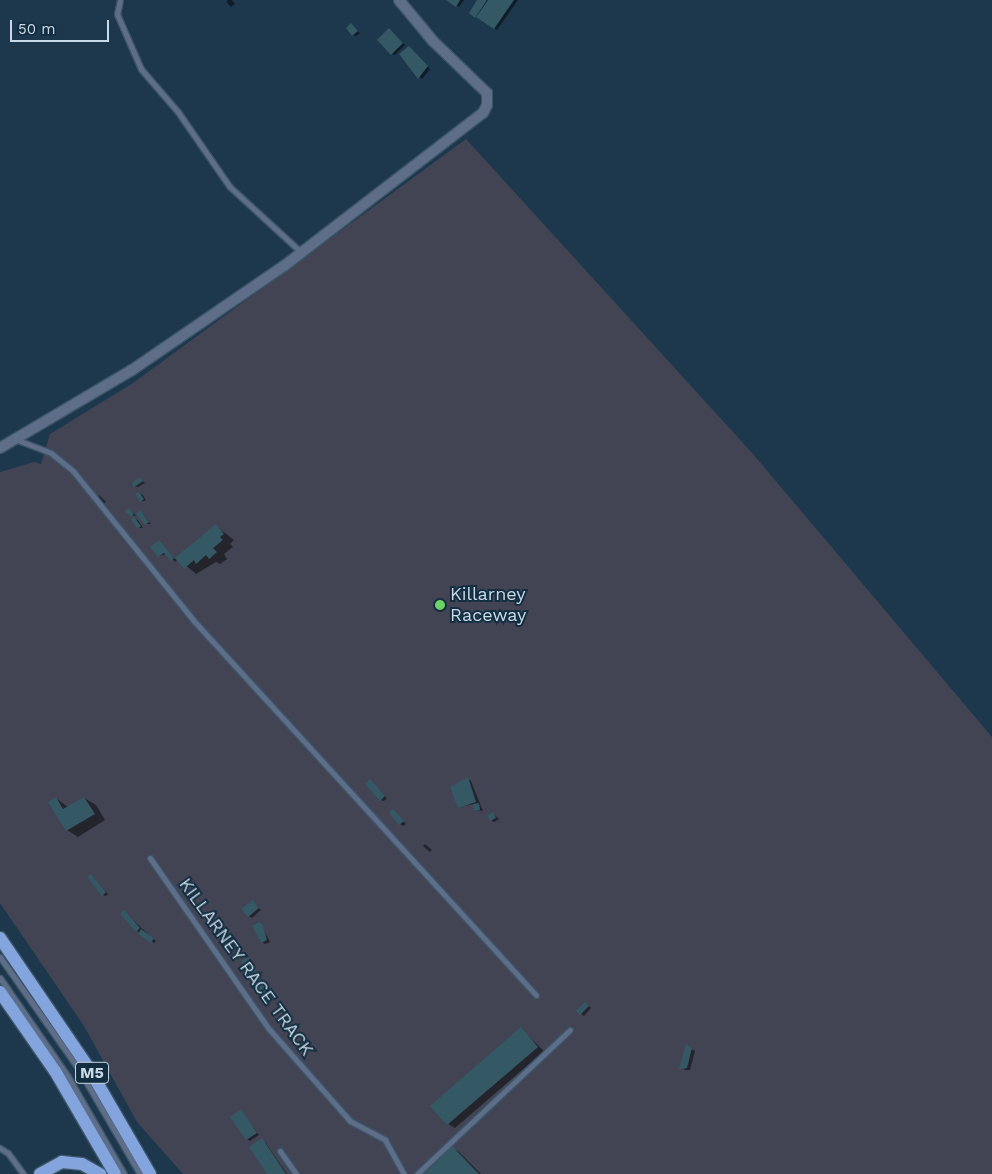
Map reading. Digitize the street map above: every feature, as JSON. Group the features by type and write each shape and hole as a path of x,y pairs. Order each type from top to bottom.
{"main road":[{"name":"M5","path":"0,938 88,1067 150,1174"},
{"name":"M5","path":"0,992 54,1070 115,1174"},
{"path":"40,1174 62,1162 74,1162 100,1174"}],"street":[{"path":"0,448 132,370 301,253 477,119 487,106 487,93 433,41 399,0"}],"lane":[{"path":"120,0 117,14 141,70 178,112 230,187 301,253"},
{"path":"15,439 51,453 73,471 194,621 536,995"},
{"name":"KILLARNEY RACE TRACK","path":"150,858 269,1029 350,1121 386,1140 404,1174"},
{"path":"0,956 78,1068 140,1174"},
{"path":"0,978 67,1075 124,1174"},
{"path":"417,1174 570,1030"},
{"path":"0,1148 8,1153 23,1174"},
{"path":"280,1151 296,1174"}],"shaded area":[{"name":"Killarney Raceway","path":"466,139 753,454 992,737 992,1174 183,1174 137,1122 84,1026 0,903 0,472 34,462 41,464 50,434 133,383"}],"building":[{"path":"446,0 460,0 456,7"},
{"path":"477,0 487,0 475,18 469,13"},
{"path":"488,0 514,0 494,29 476,17"},
{"path":"351,23 358,31 352,36 346,28"},
{"path":"389,28 403,43 391,55 377,40"},
{"path":"409,46 428,66 418,79 399,54"},
{"path":"140,477 143,481 134,487 132,483"},
{"path":"139,492 144,499 140,502 135,494"},
{"path":"129,508 134,514 131,517 125,511"},
{"path":"140,510 149,522 145,525 136,514"},
{"path":"134,517 141,526 138,529 131,520"},
{"path":"216,524 224,534 220,537 223,540 213,548 217,552 209,559 206,555 196,564 194,560 184,569 175,558"},
{"path":"159,540 174,558 171,561 164,553 158,557 150,547"},
{"path":"468,777 476,802 458,808 450,787"},
{"path":"370,779 385,796 380,801 365,784"},
{"path":"56,797 63,809 84,797 95,814 66,831 48,802"},
{"path":"479,803 480,810 474,811 473,804"},
{"path":"393,809 404,821 399,825 389,813"},
{"path":"493,812 496,818 490,821 487,816"},
{"path":"91,874 106,892 102,896 87,877"},
{"path":"253,900 259,908 248,917 241,909"},
{"path":"124,910 140,928 136,932 120,914"},
{"path":"259,922 263,925 267,940 261,943 252,926"},
{"path":"141,929 154,938 151,943 138,934"},
{"path":"249,957 268,993 260,997 241,961"},
{"path":"585,1002 589,1006 580,1015 576,1011"},
{"path":"521,1027 538,1047 447,1125 430,1106"},
{"path":"686,1044 692,1048 687,1068 679,1069"},
{"path":"241,1109 257,1133 246,1140 230,1117"},
{"path":"262,1138 286,1174 267,1174 249,1147"},
{"path":"452,1146 479,1174 424,1174"}],"place":[{"name":"Killarney Raceway","path":"440,605"}]}
